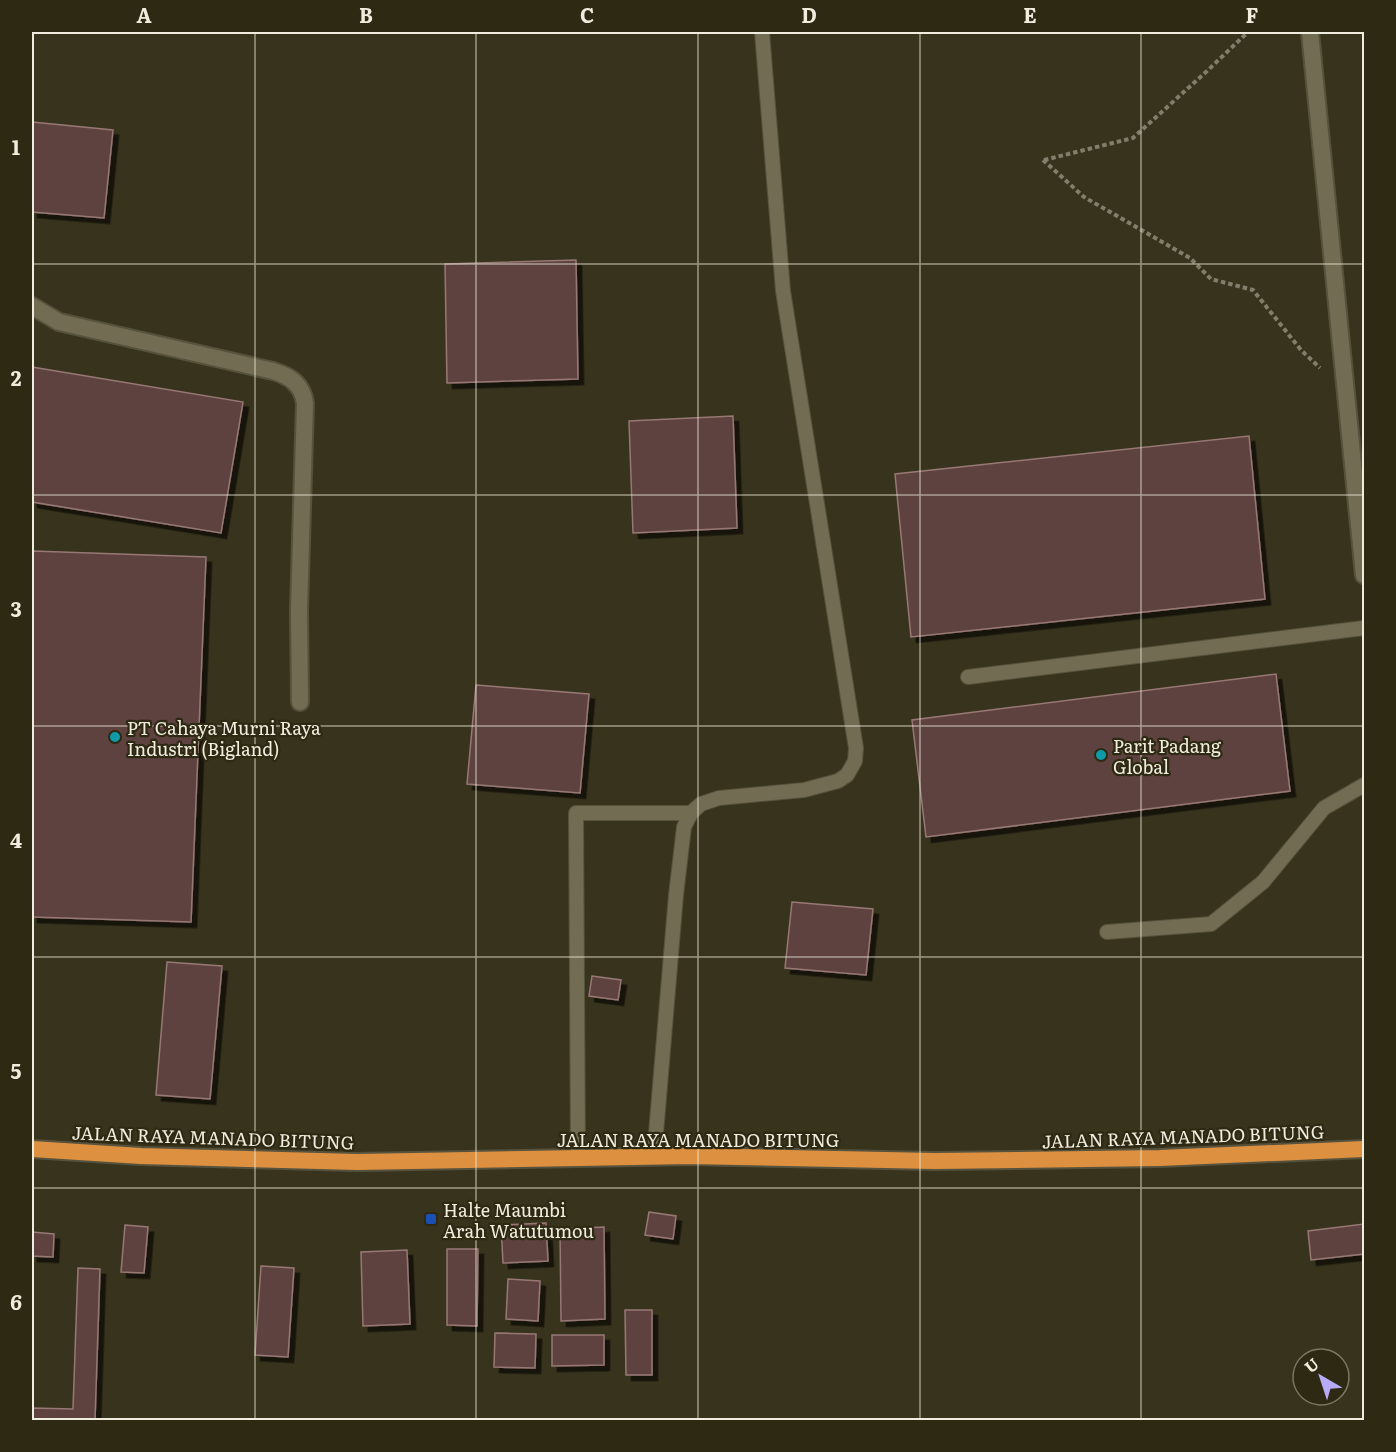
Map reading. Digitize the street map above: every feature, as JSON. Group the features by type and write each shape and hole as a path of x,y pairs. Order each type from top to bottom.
{"highway":[{"name":"JALAN RAYA MANADO BITUNG","path":"32,1149 141,1156 357,1162 764,1156 934,1161 1160,1158 1365,1149"}],"street":[{"path":"1310,32 1365,575"},
{"path":"32,306 59,322 273,371 284,374 297,384 305,403 299,610 300,702"}],"lane":[{"path":"654,1157 678,876 684,827 691,813 701,804 719,798 804,790 838,781 847,775 855,761 856,748 783,291 762,32"},
{"path":"968,677 1365,628"},
{"path":"1107,932 1211,924 1263,882 1324,808 1365,785"},
{"path":"578,1158 576,813 691,813"}],"path":[{"path":"1248,32 1133,138 1043,160 1084,197 1190,258 1211,279 1253,290 1301,350 1346,395"}],"building":[{"path":"32,122 113,130 104,218 32,212"},
{"path":"576,260 578,379 447,383 445,264"},
{"path":"32,367 243,402 221,533 32,502"},
{"path":"733,416 737,528 633,533 629,421"},
{"path":"1249,436 1265,599 911,637 895,474"},
{"name":"PT Cahaya Murni Raya Industri (Bigland)","path":"32,551 206,557 191,922 32,917"},
{"name":"Parit Padang Global","path":"1276,674 1290,791 926,837 912,720"},
{"path":"476,685 589,694 580,793 467,784"},
{"path":"792,902 873,909 866,975 785,968"},
{"path":"167,962 222,966 210,1099 156,1095"},
{"path":"592,976 621,980 618,1000 589,996"},
{"path":"649,1212 676,1216 673,1239 645,1235"},
{"path":"546,1223 548,1261 503,1263 501,1225"},
{"path":"1364,1224 1364,1254 1311,1260 1308,1231"},
{"path":"125,1225 148,1227 144,1273 121,1272"},
{"path":"604,1227 605,1319 561,1321 560,1229"},
{"path":"32,1232 54,1234 53,1257 32,1256"},
{"path":"447,1249 478,1249 477,1326 447,1325"},
{"path":"407,1250 410,1324 363,1326 361,1252"},
{"path":"261,1266 294,1268 288,1357 255,1355"},
{"path":"78,1268 100,1269 95,1420 32,1420 32,1408 73,1409"},
{"path":"508,1279 540,1281 538,1321 506,1319"},
{"path":"625,1310 652,1310 652,1375 626,1375"},
{"path":"495,1333 536,1334 535,1368 494,1367"},
{"path":"552,1335 604,1335 604,1365 552,1366"}],"place":[{"name":"PT Cahaya Murni Raya Industri (Bigland)","path":"115,737"},
{"name":"Parit Padang Global","path":"1101,755"},
{"name":"Halte Maumbi Arah Watutumou","path":"431,1219"}]}
